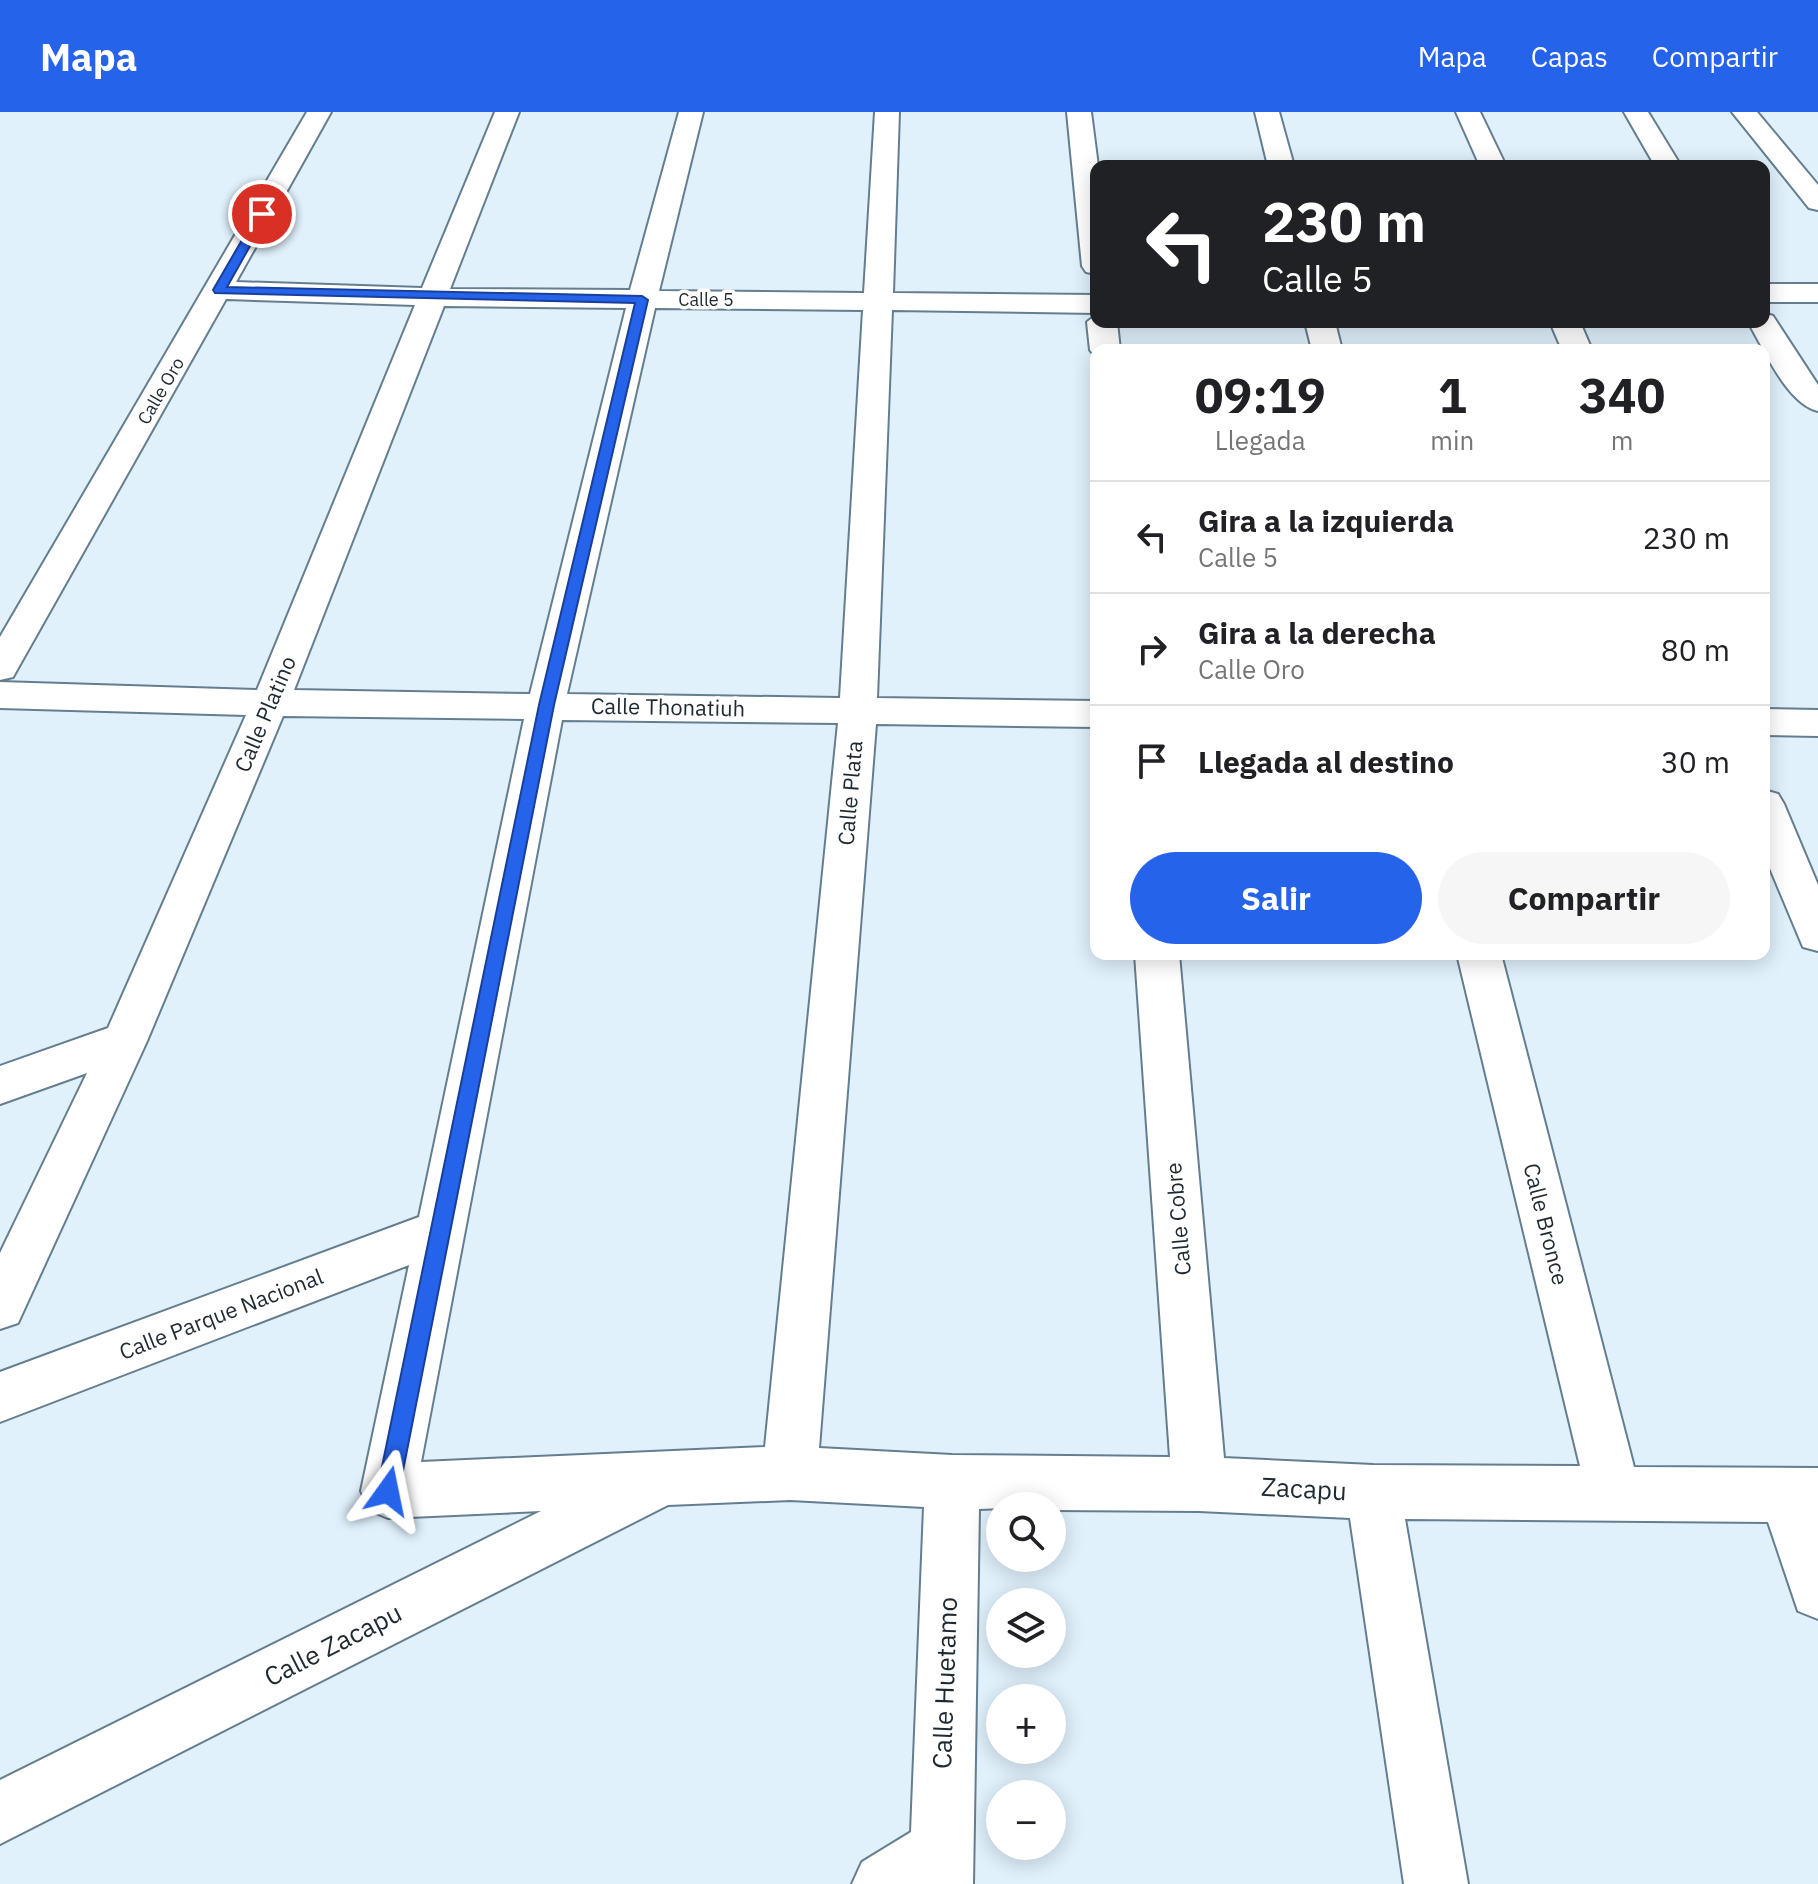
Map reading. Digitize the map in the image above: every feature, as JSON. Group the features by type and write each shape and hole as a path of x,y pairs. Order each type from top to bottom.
{"street":[{"name":"Calle Oro","path":"0,668 319,112"},
{"name":"Calle Platino","path":"0,1306 125,1041 270,703 507,112"},
{"path":"442,1230 546,705 642,300 691,112"},
{"name":"Calle Plata","path":"790,1473 858,709 887,112"},
{"path":"1079,112 1090,212"},
{"path":"1267,112 1279,160"},
{"path":"1468,112 1490,160"},
{"path":"1636,112 1664,160"},
{"path":"1744,112 1814,193"},
{"name":"Calle 5","path":"219,290 435,297 1090,304"},
{"path":"1770,293 1818,293"},
{"path":"1767,328 1803,388 1818,402"},
{"name":"Calle Thonatiuh","path":"0,695 270,703 1090,714"},
{"path":"1770,722 1818,723"},
{"path":"1770,819 1818,935"},
{"name":"Calle Cobre","path":"1157,960 1199,1484"},
{"name":"Calle Bronce","path":"1481,960 1614,1493"},
{"path":"0,1085 125,1041"},
{"name":"Calle Parque Nacional","path":"0,1397 442,1230"},
{"name":"Calle Zacapu","path":"442,1230 388,1491 790,1473"},
{"name":"Zacapu","path":"790,1473 952,1482 1199,1484 1373,1492 1802,1494"},
{"name":"Calle Zacapu","path":"0,1813 666,1477"},
{"name":"Calle Huetamo","path":"940,1867 952,1482"},
{"path":"1373,1492 1436,1884"},
{"path":"1802,1494 1818,1591"},
{"path":"884,1884 940,1867"}],"route":[{"path":"262,214 219,290 642,300 546,705 388,1491"}]}
